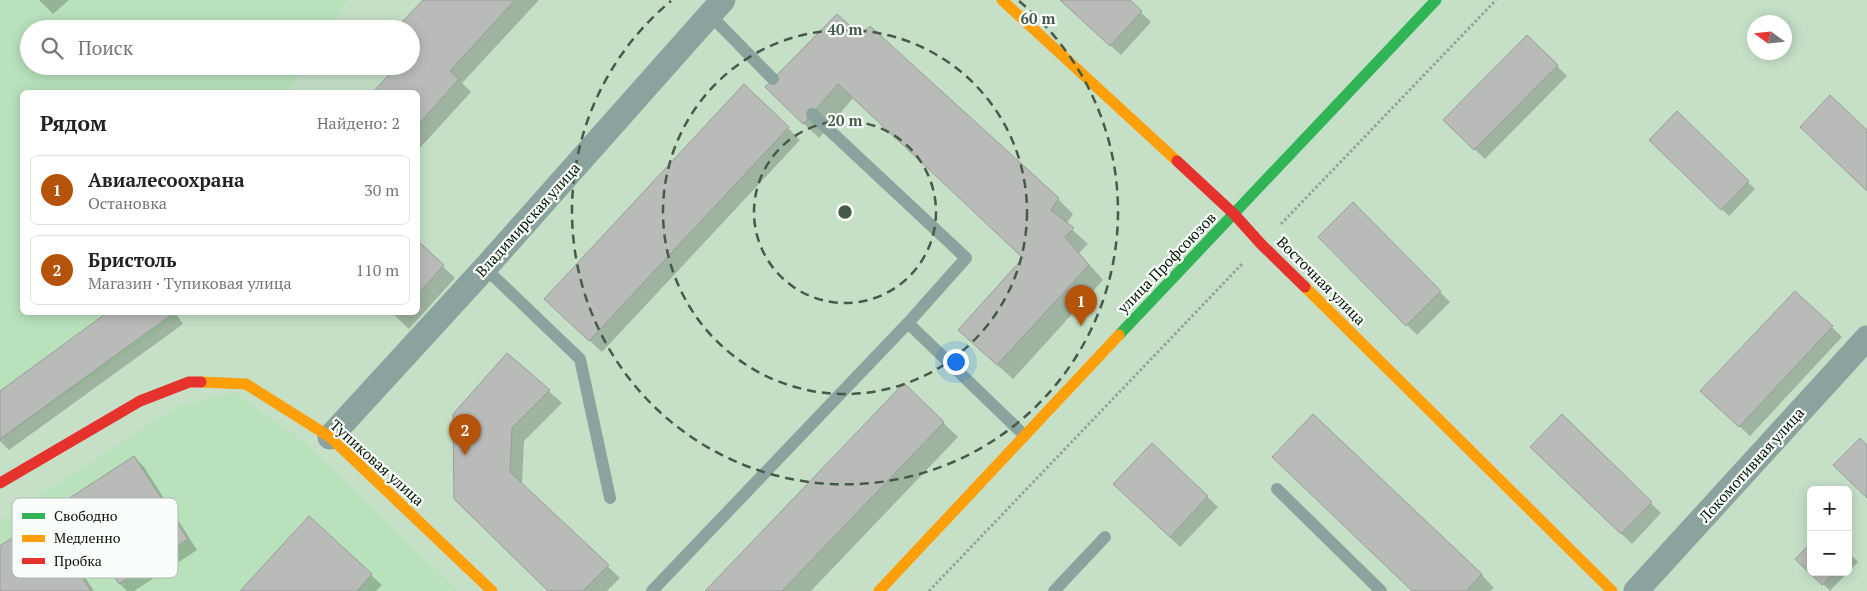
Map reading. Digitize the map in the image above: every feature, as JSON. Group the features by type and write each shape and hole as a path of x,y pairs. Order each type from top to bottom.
{"street":[{"name":"Восточная улица","path":"1002,0 1234,214 1261,244 1612,591"},
{"name":"улица Профсоюзов","path":"879,591 1436,0"},
{"name":"Владимирская улица","path":"330,437 485,268 716,7"},
{"name":"Локомотивная улица","path":"1636,591 1867,338"},
{"name":"Тупиковая улица","path":"0,483 140,401 189,382 246,384 330,437 492,591"}],"lane":[{"path":"716,7 773,79"},
{"path":"652,591 908,323 966,258 812,114"},
{"path":"485,268 580,359 610,498"},
{"path":"908,323 1024,435"},
{"path":"1277,489 1381,591"},
{"path":"1054,591 1105,537"}],"path":[{"path":"929,591 1496,0"}],"shaded area":[{"path":"0,0 348,0 335,20 20,20 20,75 299,75 288,90 20,90 20,315 181,315 0,440"},
{"path":"234,392 303,441 458,591 0,591 0,521 12,513 12,578 178,578 178,498 36,498 176,407"}],"building":[{"path":"423,0 515,0 450,71 459,79 420,123 420,90 375,90 389,75 420,75 420,20 404,20"},
{"path":"1060,0 1130,0 1142,11 1110,46"},
{"path":"837,14 860,35 870,26 1059,198 1051,210 1074,228 1065,237 1089,265 997,365 958,330 1023,258 838,84 803,124 765,87"},
{"path":"1527,35 1558,65 1474,150 1443,120"},
{"path":"744,84 789,127 589,341 544,299"},
{"path":"1830,95 1867,130 1867,191 1800,127"},
{"path":"1677,111 1749,181 1721,210 1649,140"},
{"path":"1353,202 1441,291 1406,326 1318,237"},
{"path":"420,243 444,265 420,292"},
{"path":"1795,291 1833,326 1739,427 1700,391"},
{"path":"104,315 171,315 0,439 0,391"},
{"path":"507,353 550,390 512,428 510,472 609,565 583,591 548,591 454,499 453,414"},
{"path":"904,383 944,422 782,591 705,591"},
{"path":"1313,414 1482,574 1466,591 1412,591 1272,457"},
{"path":"1562,414 1652,502 1621,534 1530,447"},
{"path":"1860,438 1867,445 1867,498 1833,465"},
{"path":"1152,443 1208,496 1170,537 1113,484"},
{"path":"134,456 161,498 70,498"},
{"path":"309,516 372,574 357,591 240,591"},
{"path":"178,524 188,539 178,546"},
{"path":"12,538 12,578 82,578 91,591 0,591 0,546"},
{"path":"1807,547 1807,571 1795,559"},
{"path":"1813,576 1830,576 1822,585"},
{"path":"115,578 128,578 119,584"}],"traffic: fast":[{"path":"1119,335 1436,0"}],"traffic: slow":[{"path":"1002,0 1177,161"},
{"path":"1305,287 1612,591"},
{"path":"879,591 1119,335"},
{"path":"201,382 246,384 330,437 492,591"}],"traffic: jam":[{"path":"1177,161 1234,214 1261,244 1305,287"},
{"path":"0,483 140,401 189,382 201,382"}],"place":[{"name":"Авиалесоохрана","path":"1081,326"},
{"name":"Бристоль","path":"465,455"}]}
